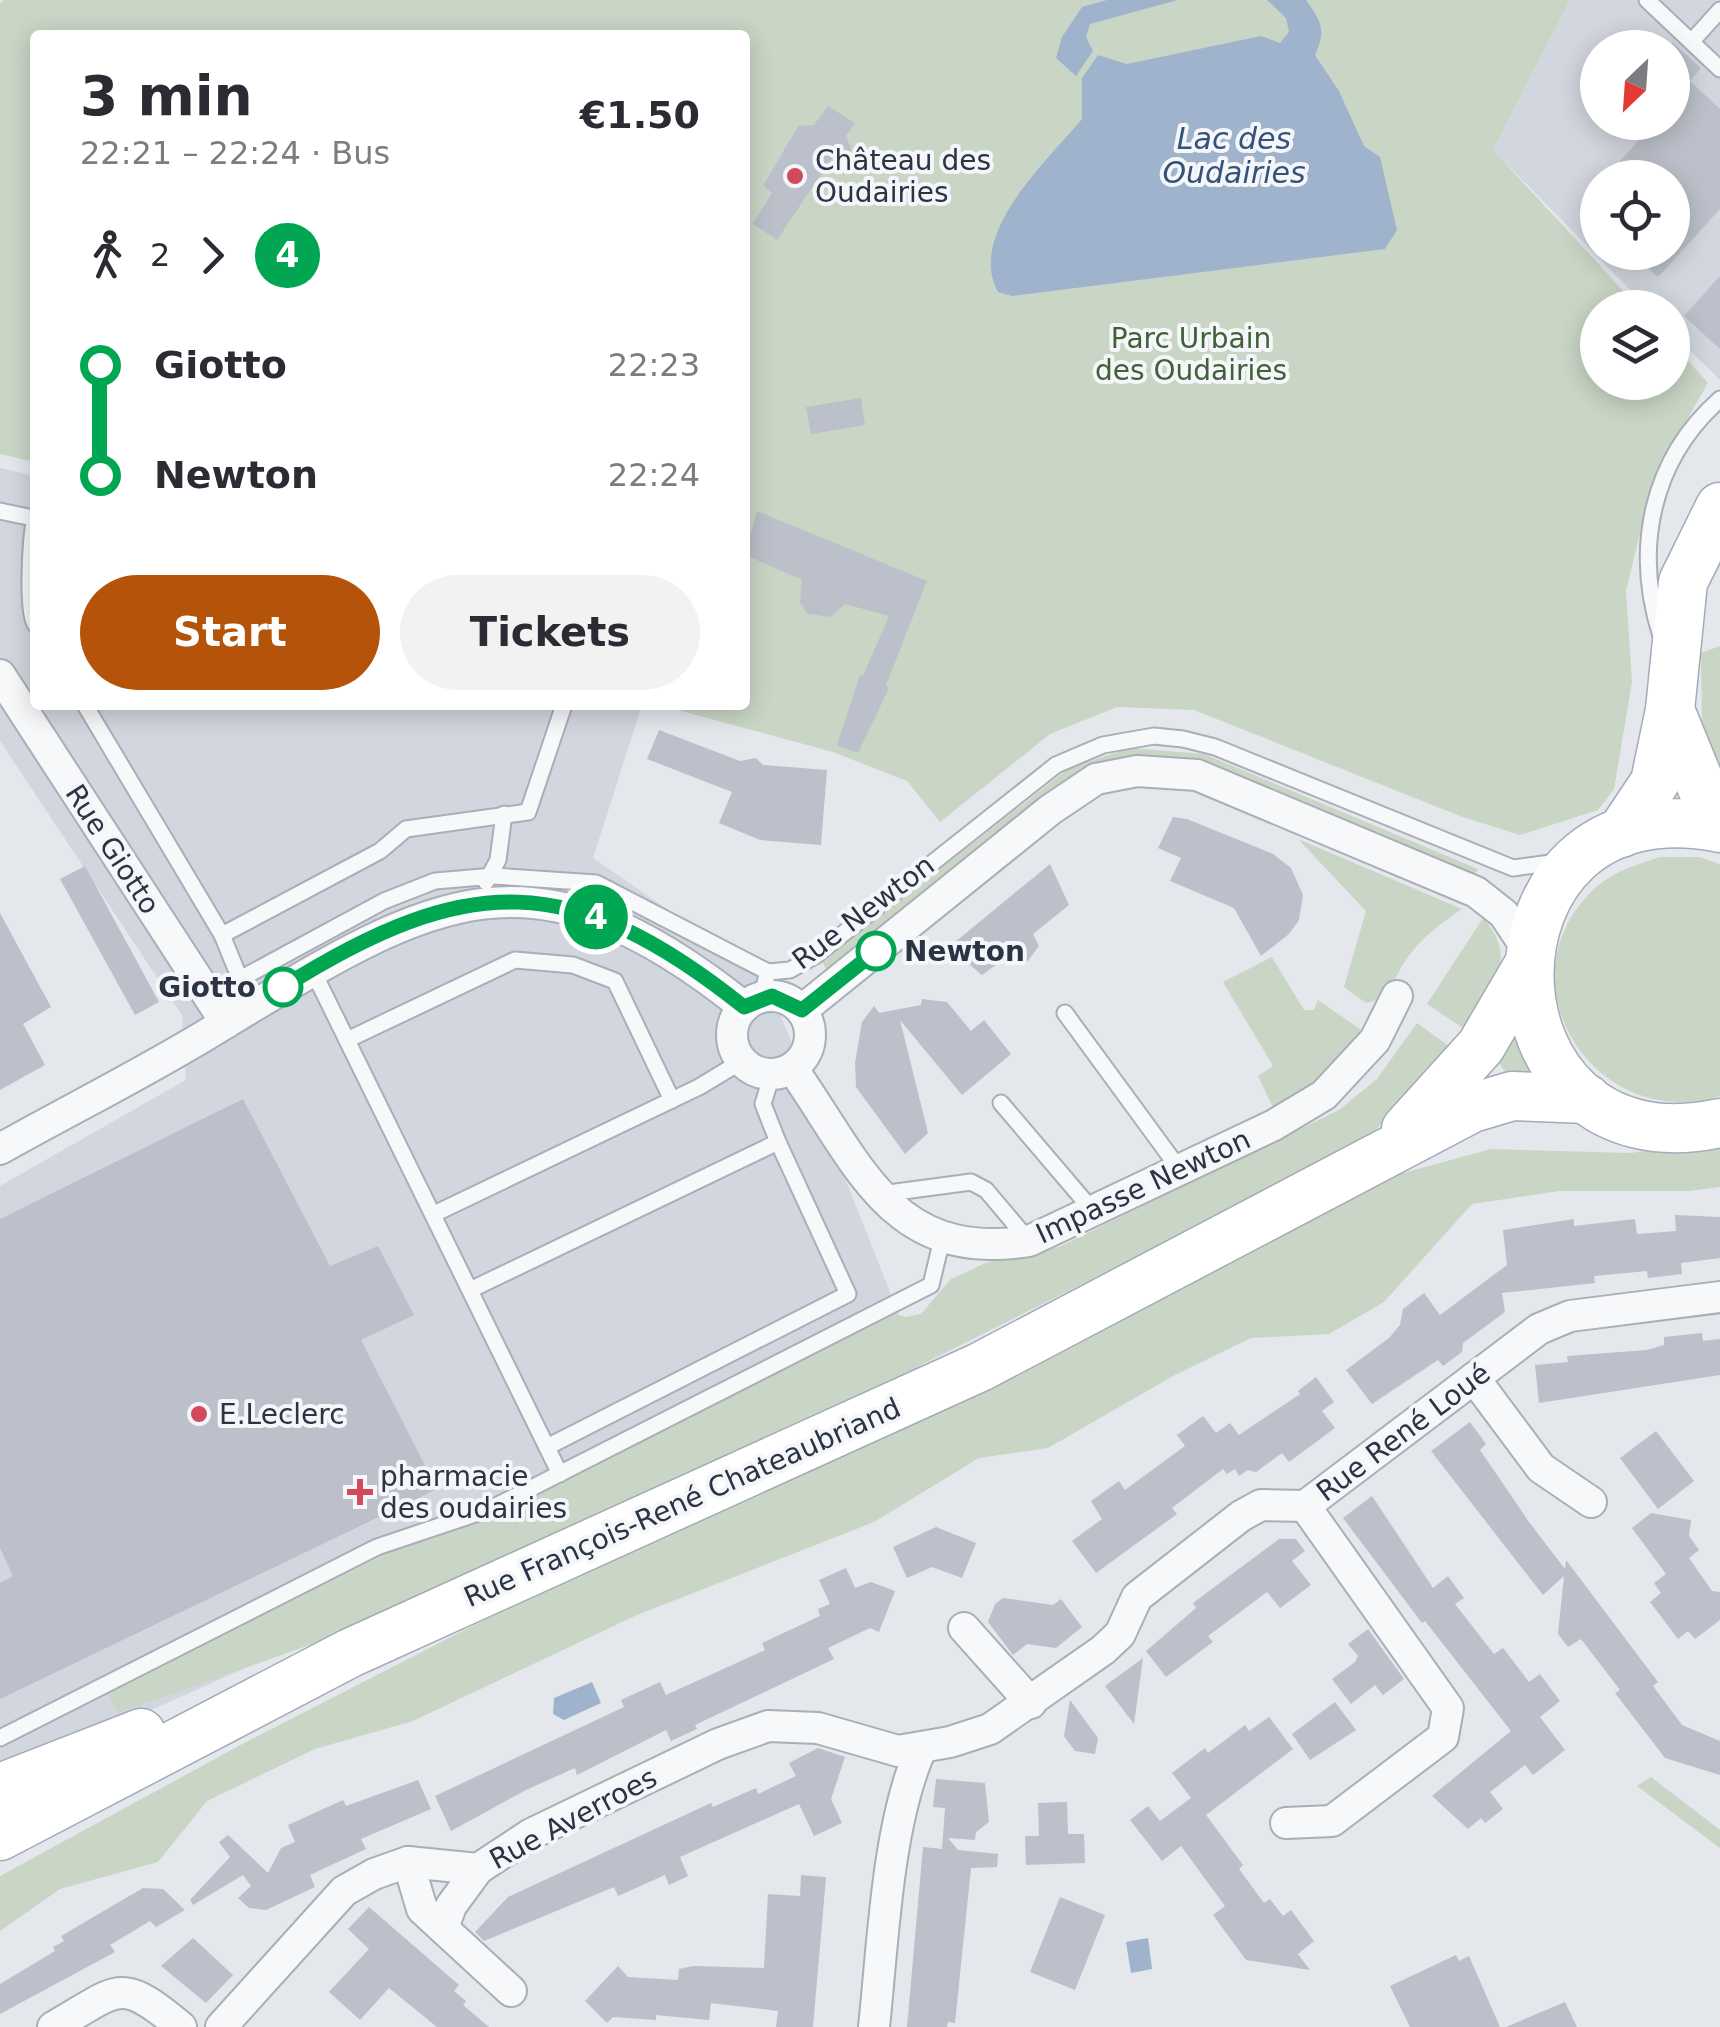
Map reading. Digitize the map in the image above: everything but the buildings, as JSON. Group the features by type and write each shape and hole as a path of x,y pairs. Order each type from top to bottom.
{"main road":[{"path":"1720,507 1683,582 1672,694 1655,782 1621,833 1571,867 1538,914 1527,960 1536,1030 1557,1068 1587,1099 1636,1124 1684,1131 1720,1123"},
{"path":"1672,694 1704,793 1720,810"},
{"path":"1621,833 1682,820 1720,828"},
{"name":"Rue François-René Chateaubriand","path":"1364,1168 1431,1105 1481,1046 1527,960"},
{"name":"Rue François-René Chateaubriand","path":"0,1836 350,1653 980,1367 1500,1098 1554,1094 1587,1099"},
{"path":"8,1783 350,1653"}],"street":[{"name":"Rue Giotto","path":"0,674 226,1023"},
{"name":"Rue Newton","path":"802,1010 1050,810 1096,780 1137,771 1197,776 1484,896 1504,914 1527,960"},
{"name":"Rue Newton","path":"1484,896 1529,892 1571,867"},
{"name":"Rue Newton","path":"0,1148 226,1023 312,969 392,927 482,890 623,925 700,972 758,992"},
{"path":"758,992 784,998 802,1010 811,1034 809,1048 782,1071 742,1061 732,1040 758,992"},
{"name":"Impasse Newton","path":"782,1071 893,1212 942,1238 994,1246 1029,1241 1274,1125 1324,1095 1376,1040 1396,996"},
{"name":"Rue René Loué","path":"920,1751 990,1729 1032,1703 1120,1634 1137,1597 1241,1516 1262,1505 1304,1506 1539,1330 1570,1316 1720,1297"},
{"path":"1474,1378 1541,1468 1591,1502"},
{"path":"1286,1823 1332,1821 1443,1737 1448,1708 1304,1506"},
{"path":"964,1628 1032,1703"},
{"name":"Rue Averroes","path":"221,2027 344,1892 374,1874 408,1862 478,1869 531,1834 718,1744 768,1726 818,1728 898,1752 920,1751"},
{"path":"874,2027 908,1778 920,1751"},
{"path":"408,1862 422,1909 511,1991"},
{"path":"443,1928 451,1906 478,1869"},
{"path":"53,2027 111,1993 144,1995 181,2027"}],"lane":[{"path":"1647,0 1720,69"},
{"path":"1692,41 1720,10"},
{"path":"1672,694 1647,571 1648,527 1655,493 1675,453 1692,423 1720,399"},
{"path":"0,511 30,517"},
{"path":"30,580 26,598 30,610"},
{"path":"87,710 222,935 240,979 226,1023"},
{"path":"222,935 380,851 406,829 528,812 562,710"},
{"name":"Rue Newton","path":"240,979 384,900 435,881 482,890 596,883 758,992 814,956 1056,765 1102,745 1154,736 1216,747 1513,868 1571,867"},
{"path":"482,890 498,860 504,814"},
{"path":"347,1040 515,960 574,965 616,981 672,1100"},
{"path":"312,969 560,1474"},
{"path":"1065,1012 1180,1170"},
{"path":"434,1214 672,1100 742,1061"},
{"path":"547,1447 848,1294 764,1104 782,1071"},
{"path":"1001,1102 1093,1211"},
{"path":"470,1290 778,1142"},
{"path":"881,1194 971,1182 986,1190 1029,1241"},
{"path":"0,1738 377,1547 490,1509 931,1285 942,1238"}],"shaded area":[{"path":"1570,0 1720,0 1720,380 1690,351 1690,290 1630,290 1611,270 1690,270 1690,160 1580,160 1580,239 1493,150"},
{"path":"0,468 30,475 30,710 640,710 593,858 766,978 920,1368 0,1777 0,1186 186,1080 182,1015 0,741"}],"green space":[{"name":"Parc Urbain des Oudairies","path":"4,0 1570,0 1493,150 1580,244 1580,270 1604,270 1622,290 1580,290 1580,400 1690,400 1690,363 1708,383 1653,479 1626,591 1632,682 1614,789 1598,810 1520,835 1460,816 1194,710 1117,707 1050,734 940,822 907,781 833,752 678,710 750,710 750,30 30,30 30,461 0,454 0,4"},
{"path":"1720,646 1720,776 1702,728 1701,653"},
{"path":"1130,748 1204,754 1478,869 1474,876 1206,764 1134,754 1080,770 826,969 822,962 1069,768"},
{"path":"1298,839 1462,909 1417,946 1387,997 1366,1003 1344,987 1366,911"},
{"path":"1660,857 1699,857 1720,864 1720,1096 1675,1102 1635,1093 1601,1072 1575,1043 1559,1007 1555,968 1565,928 1599,884"},
{"path":"1483,918 1500,947 1501,961 1494,989 1472,1034 1427,1004"},
{"path":"1272,957 1304,1010 1314,1010 1318,1000 1360,1029 1351,1054 1342,1065 1281,1110 1272,1105 1258,1076 1273,1066 1223,982"},
{"path":"1512,1022 1540,1081 1513,1084 1492,1052"},
{"path":"1417,1023 1453,1049 1363,1143 644,1504 405,1611 118,1713 108,1694 875,1308 905,1317 921,1314 951,1279 988,1262 1059,1247 1339,1110 1377,1079"},
{"path":"1720,1141 1720,1187 1689,1191 1559,1191 1472,1204 1384,1302 1329,1334 1251,1338 1173,1376 1048,1448 979,1458 874,1522 637,1615 413,1721 315,1749 207,1801 158,1862 60,1889 0,1931 0,1876 248,1741 490,1617 953,1395 1345,1189 1491,1149 1630,1153"},
{"path":"1651,1777 1720,1830 1720,1848 1637,1786"}],"water":[{"path":"1107,0 1178,0 1090,24 1086,37 1093,51 1076,76 1056,58 1062,37 1082,7"},
{"name":"Lac des Oudairies","path":"1267,0 1306,0 1319,21 1321,33 1315,55 1339,91 1364,146 1380,157 1397,230 1385,249 1012,296 998,292 991,270 993,246 1002,223 1032,176 1082,119 1082,78 1098,55 1127,64 1261,36 1280,43 1289,32 1286,18"},
{"path":"592,1682 601,1703 564,1720 553,1714 554,1698"},
{"path":"1148,1938 1152,1969 1131,1973 1126,1942"}],"bus line":[{"name":"4","path":"283,987 392,927 480,902 538,901 623,925 700,972 744,1007 752,1000 772,996 794,1002 802,1010 876,951"}],"place":[{"name":"Château des Oudairies","path":"795,176"},
{"name":"Newton","path":"876,951"},
{"name":"Giotto","path":"283,987"},
{"name":"E.Leclerc","path":"199,1414"},
{"name":"pharmacie des oudairies","path":"360,1492"}]}
